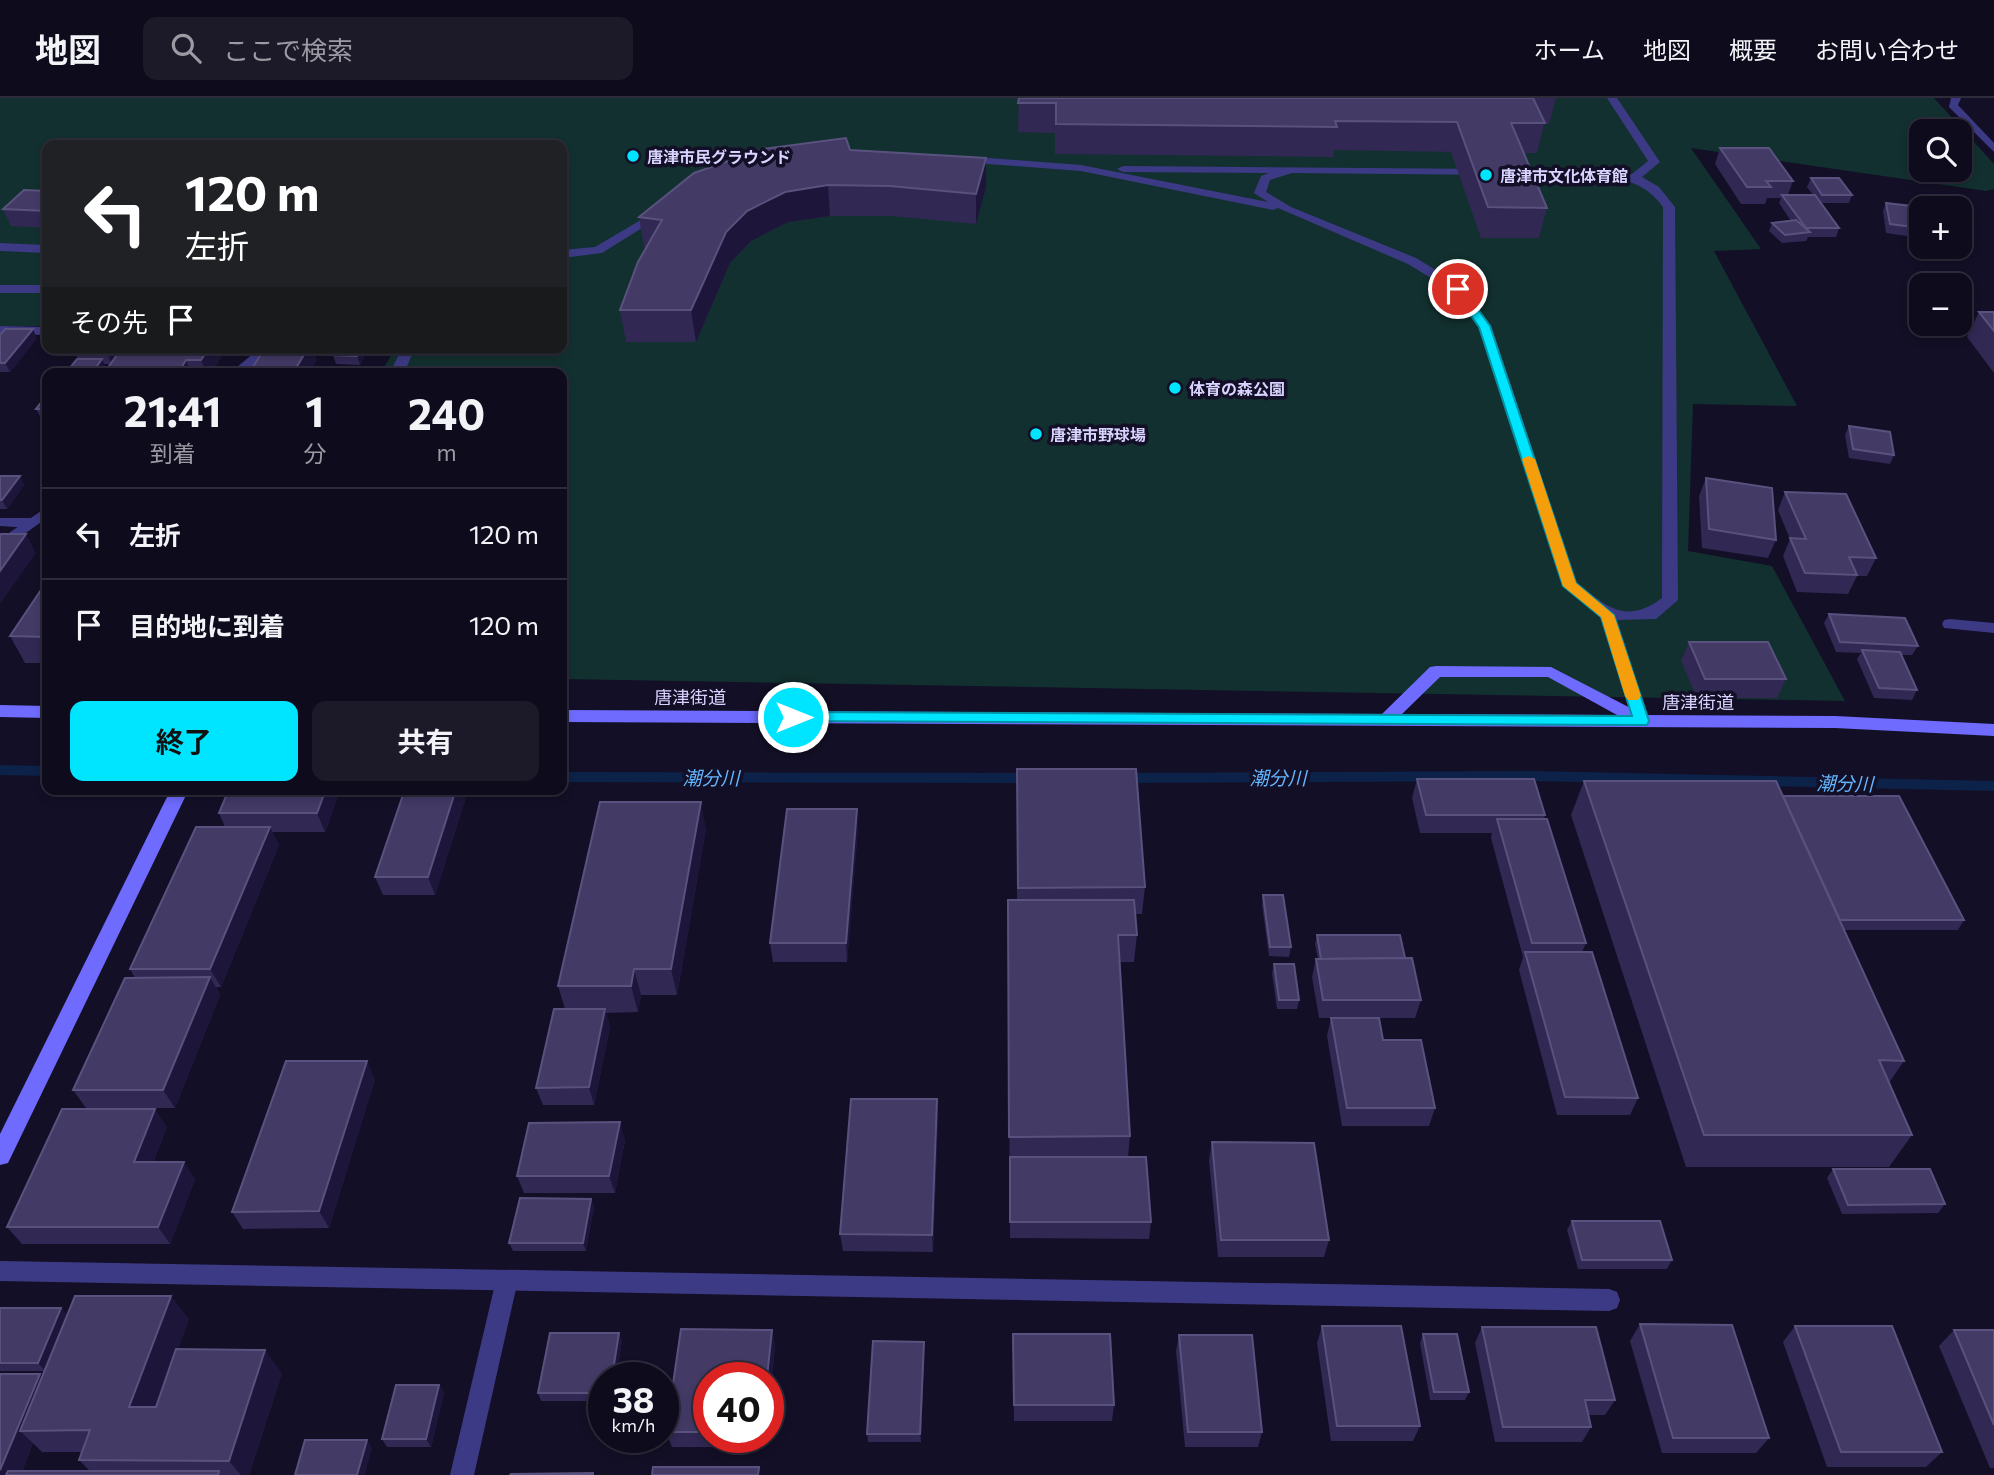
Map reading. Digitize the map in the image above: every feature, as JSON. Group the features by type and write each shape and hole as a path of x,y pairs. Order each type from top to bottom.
{"street":[{"path":"1612,98 1654,162 1634,178"},
{"path":"1956,98 1952,105 1994,149"},
{"path":"945,159 1082,168 1602,173 1634,178 1656,187 1669,207 1670,600 1650,615 1607,615"},
{"path":"1082,168 1287,209"},
{"path":"1291,170 1265,178 1261,193 1287,209 1412,261 1458,289 1485,326 1570,586 1607,615 1641,721"},
{"path":"567,253 598,250 628,230 677,205"},
{"path":"0,247 42,248"},
{"path":"0,289 42,289"},
{"path":"0,330 42,331"},
{"path":"243,368 261,354"},
{"path":"0,546 42,515"},
{"path":"0,522 31,523"},
{"path":"1950,624 1994,628"},
{"path":"1387,720 1436,671 1551,672 1641,721"},
{"path":"0,711 42,712"},
{"name":"唐津街道","path":"567,716 1835,722 1994,730"},
{"path":"0,1156 177,795"},
{"path":"0,1271 1609,1300"},
{"path":"462,1475 508,1280"}],"green space":[{"name":"体育の森公園","path":"0,98 1934,98 1953,119 1909,119 1909,180 1691,148 1761,249 1714,251 1797,406 1693,404 1688,551 1772,566 1845,701 567,679 567,368 384,368 392,354 567,354 567,140 42,140 42,326 0,326"},
{"name":"体育の森公園","path":"1972,140 1994,164 1994,189 1986,191 1924,182 1972,182"}],"building":[{"path":"1019,98 1533,98 1545,123 1511,123 1547,208 1488,207 1457,122 1335,121 1337,127 1056,124 1056,103 1018,103"},
{"path":"846,138 850,150 986,158 976,194 890,186 828,185 785,192 747,211 726,232 691,310 620,310 638,262 662,220 639,217 694,173 763,149"},
{"path":"1720,148 1769,148 1793,181 1766,181 1771,187 1747,187"},
{"path":"1811,178 1839,178 1852,195 1822,195"},
{"path":"24,190 42,191 42,211 3,209"},
{"path":"1782,195 1815,195 1839,228 1806,228"},
{"path":"1886,203 1909,206 1909,226 1890,224"},
{"path":"1796,220 1810,232 1785,235 1772,223"},
{"path":"1979,312 1994,312 1994,331"},
{"path":"5,329 33,329 5,363 0,363 0,335"},
{"path":"77,354 109,354 108,355"},
{"path":"118,354 205,354 201,360 186,360 181,368 108,368"},
{"path":"261,354 304,354 296,368 252,368"},
{"path":"334,354 358,354 357,356"},
{"path":"77,359 102,359 96,368 70,368"},
{"path":"1849,426 1890,432 1894,455 1853,449"},
{"path":"0,476 20,476 2,500 0,500"},
{"path":"1706,478 1772,488 1776,540 1709,529"},
{"path":"1785,492 1846,494 1876,558 1849,557 1857,575 1805,573 1790,538 1806,539"},
{"path":"26,534 0,571 0,535"},
{"path":"42,588 42,637 10,636"},
{"path":"1829,614 1905,618 1918,646 1840,642"},
{"path":"1689,642 1768,642 1786,679 1705,679"},
{"path":"1862,650 1900,652 1917,690 1879,688"},
{"path":"1017,769 1136,769 1145,887 1018,888"},
{"path":"1417,779 1534,779 1545,815 1426,815"},
{"path":"1584,781 1776,781 1904,1061 1879,1060 1912,1135 1704,1135"},
{"path":"226,795 324,795 317,813 219,813"},
{"path":"403,795 454,795 428,877 375,877"},
{"path":"1783,796 1899,796 1964,920 1840,920"},
{"path":"600,802 701,802 671,969 634,969 631,986 558,986"},
{"path":"787,809 857,809 846,943 770,943"},
{"path":"1497,819 1547,819 1586,943 1532,943"},
{"path":"196,827 270,827 210,969 130,969"},
{"path":"1263,895 1283,895 1291,947 1270,947"},
{"path":"1008,900 1134,900 1137,935 1118,935 1130,1136 1009,1137"},
{"path":"1317,935 1400,935 1405,958 1321,959"},
{"path":"1525,952 1592,952 1638,1098 1565,1097"},
{"path":"1412,958 1421,1000 1323,1000 1316,959"},
{"path":"1274,964 1294,964 1299,1000 1279,1000"},
{"path":"210,977 163,1090 73,1090 125,978"},
{"path":"554,1009 605,1009 589,1087 536,1088"},
{"path":"1331,1018 1379,1018 1383,1040 1421,1040 1435,1108 1347,1108"},
{"path":"286,1061 367,1061 319,1211 232,1212"},
{"path":"851,1099 937,1099 932,1235 840,1234"},
{"path":"62,1109 155,1109 134,1162 184,1162 158,1227 7,1227"},
{"path":"620,1122 609,1176 517,1176 529,1123"},
{"path":"1212,1142 1314,1143 1329,1240 1221,1240"},
{"path":"1010,1157 1146,1157 1151,1222 1010,1222"},
{"path":"1833,1169 1930,1169 1945,1204 1848,1205"},
{"path":"520,1198 591,1199 583,1243 509,1243"},
{"path":"1572,1221 1660,1221 1672,1260 1582,1260"},
{"path":"75,1296 171,1296 129,1407 156,1407 176,1349 265,1350 229,1461 79,1460 90,1430 20,1431"},
{"path":"0,1308 61,1308 38,1363 0,1363"},
{"path":"1640,1324 1732,1325 1769,1438 1673,1438"},
{"path":"1322,1326 1401,1326 1420,1426 1337,1426"},
{"path":"1795,1326 1892,1326 1942,1452 1841,1452"},
{"path":"1482,1327 1596,1327 1615,1400 1585,1400 1591,1427 1503,1427"},
{"path":"681,1329 772,1330 769,1362 693,1362 693,1432 679,1432 679,1362 676,1362"},
{"path":"1954,1330 1994,1330 1994,1425"},
{"path":"550,1333 619,1333 614,1362 588,1362 588,1393 538,1393"},
{"path":"1013,1334 1110,1334 1114,1405 1014,1405"},
{"path":"1423,1334 1457,1334 1469,1392 1434,1392"},
{"path":"1179,1335 1252,1335 1262,1432 1188,1432"},
{"path":"873,1341 924,1342 920,1434 867,1434"},
{"path":"0,1374 40,1374 0,1470"},
{"path":"396,1385 439,1385 426,1439 382,1439"},
{"path":"305,1440 367,1440 357,1475 295,1475"},
{"path":"653,1467 759,1467 758,1475 652,1475"},
{"path":"8,1471 219,1471 218,1475 6,1475"},
{"path":"511,1474 593,1475 510,1475"}],"waterway":[{"name":"潮分川","path":"0,770 42,771"},
{"name":"潮分川","path":"1121,778 1532,776 1994,786"},
{"name":"潮分川","path":"567,777 1034,778"}],"slow traffic":[{"path":"1528,459 1570,586 1607,615 1633,696"}],"place":[{"name":"唐津市民グラウンド","path":"633,156"},
{"name":"唐津市文化体育館","path":"1486,175"},
{"name":"体育の森公園","path":"1175,388"},
{"name":"唐津市野球場","path":"1036,434"}],"route":[{"path":"793,717 1641,721 1607,615 1570,586 1485,326 1458,289"}]}
